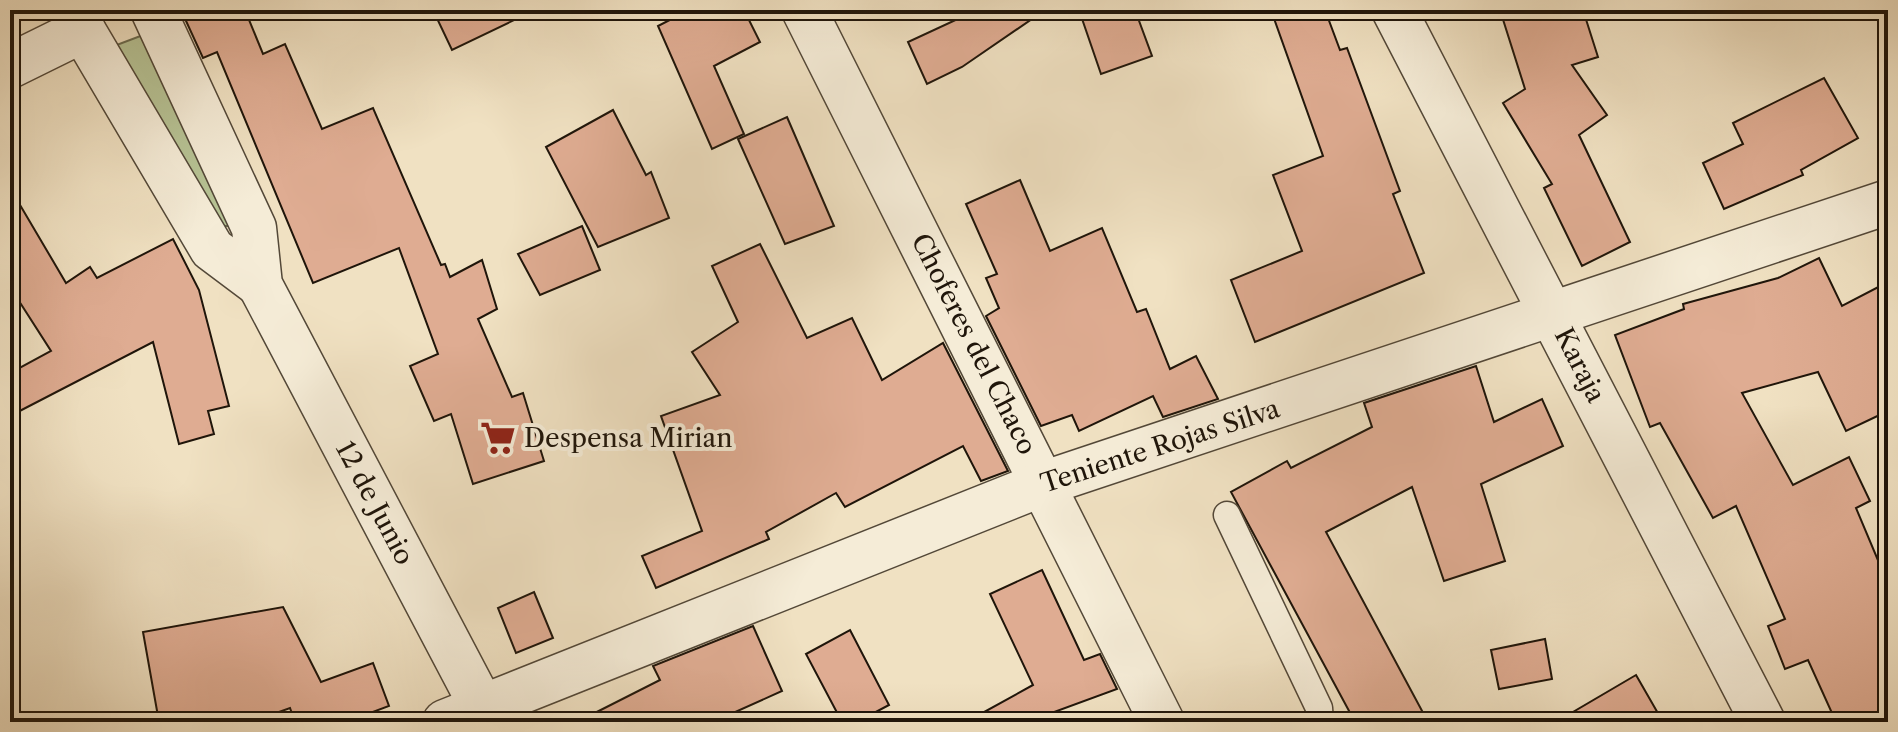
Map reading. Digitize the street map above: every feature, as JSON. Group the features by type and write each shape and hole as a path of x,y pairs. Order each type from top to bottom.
{"street":[{"name":"12 de Junio","path":"153,10 254,228 260,285 473,717"},
{"name":"Choferes del Chaco","path":"804,10 1045,483 1162,722"},
{"name":"Karaja","path":"1394,10 1763,722"},
{"name":"12 de Junio","path":"77,20 212,249 260,285"},
{"path":"10,66 77,20"},
{"name":"Teniente Rojas Silva","path":"473,717 1045,483 1555,316 1888,202"}],"lane":[{"path":"1227,515 1319,708 1320,722"}],"green space":[{"path":"143,35 232,226 224,226 113,54 114,46"}],"building":[{"path":"181,10 245,10 263,54 285,44 322,129 373,108 441,265 445,264 450,277 482,260 497,309 478,319 512,397 523,393 544,461 473,484 451,414 434,421 410,366 438,354 399,248 313,283 217,52 203,58"},
{"path":"433,10 535,10 452,50"},
{"path":"689,10 744,10 760,42 714,66 744,134 712,149 658,26"},
{"path":"977,10 1045,10 962,67 927,84 908,42"},
{"path":"1079,10 1135,10 1152,56 1101,74"},
{"path":"1271,10 1325,10 1340,50 1347,48 1400,191 1393,194 1424,273 1255,342 1231,280 1302,251 1273,175 1323,156"},
{"path":"1500,10 1583,10 1598,57 1572,65 1607,115 1579,135 1630,242 1582,266 1544,188 1552,184 1503,103 1525,89"},
{"path":"1824,78 1858,138 1801,170 1803,175 1724,209 1703,163 1743,144 1733,123"},
{"path":"613,110 646,175 651,172 669,218 598,247 546,147"},
{"path":"787,117 834,226 785,244 738,139"},
{"path":"1020,180 1050,251 1102,228 1137,312 1146,309 1170,369 1196,356 1218,399 1163,417 1153,396 1079,431 1072,415 1041,426 986,316 999,308 986,278 997,274 966,204"},
{"path":"10,188 66,283 90,267 97,278 173,239 199,290 229,406 208,411 214,434 179,444 153,342 10,416 10,373 51,351 10,287"},
{"path":"582,226 600,270 540,295 518,254"},
{"path":"760,244 807,338 852,318 882,380 943,343 1008,471 981,481 963,446 845,507 836,493 766,532 769,539 656,588 642,556 702,531 661,416 720,395 692,352 738,322 712,266"},
{"path":"1819,258 1842,306 1888,282 1888,411 1846,431 1818,372 1742,393 1793,485 1849,457 1870,501 1856,508 1888,584 1888,716 1874,722 1836,722 1808,660 1785,669 1768,626 1785,619 1736,506 1713,518 1660,423 1650,427 1615,335 1684,309 1683,304 1778,278"},
{"path":"1476,366 1494,422 1542,399 1563,446 1481,484 1505,561 1444,581 1412,487 1326,532 1428,722 1355,722 1231,492 1287,461 1291,468 1372,427 1364,403"},
{"path":"1042,570 1084,660 1100,654 1117,689 1027,722 966,722 1033,685 990,594"},
{"path":"534,592 553,638 516,653 498,608"},
{"path":"283,607 321,682 373,663 389,706 346,722 295,722 290,708 251,722 159,722 143,632"},
{"path":"753,626 782,691 713,722 577,722 660,680 653,666"},
{"path":"850,630 889,705 857,722 842,722 806,654"},
{"path":"1545,639 1552,679 1499,689 1491,650"},
{"path":"1636,675 1663,722 1556,722"}],"place":[{"name":"Despensa Mirian","path":"498,438"}]}
